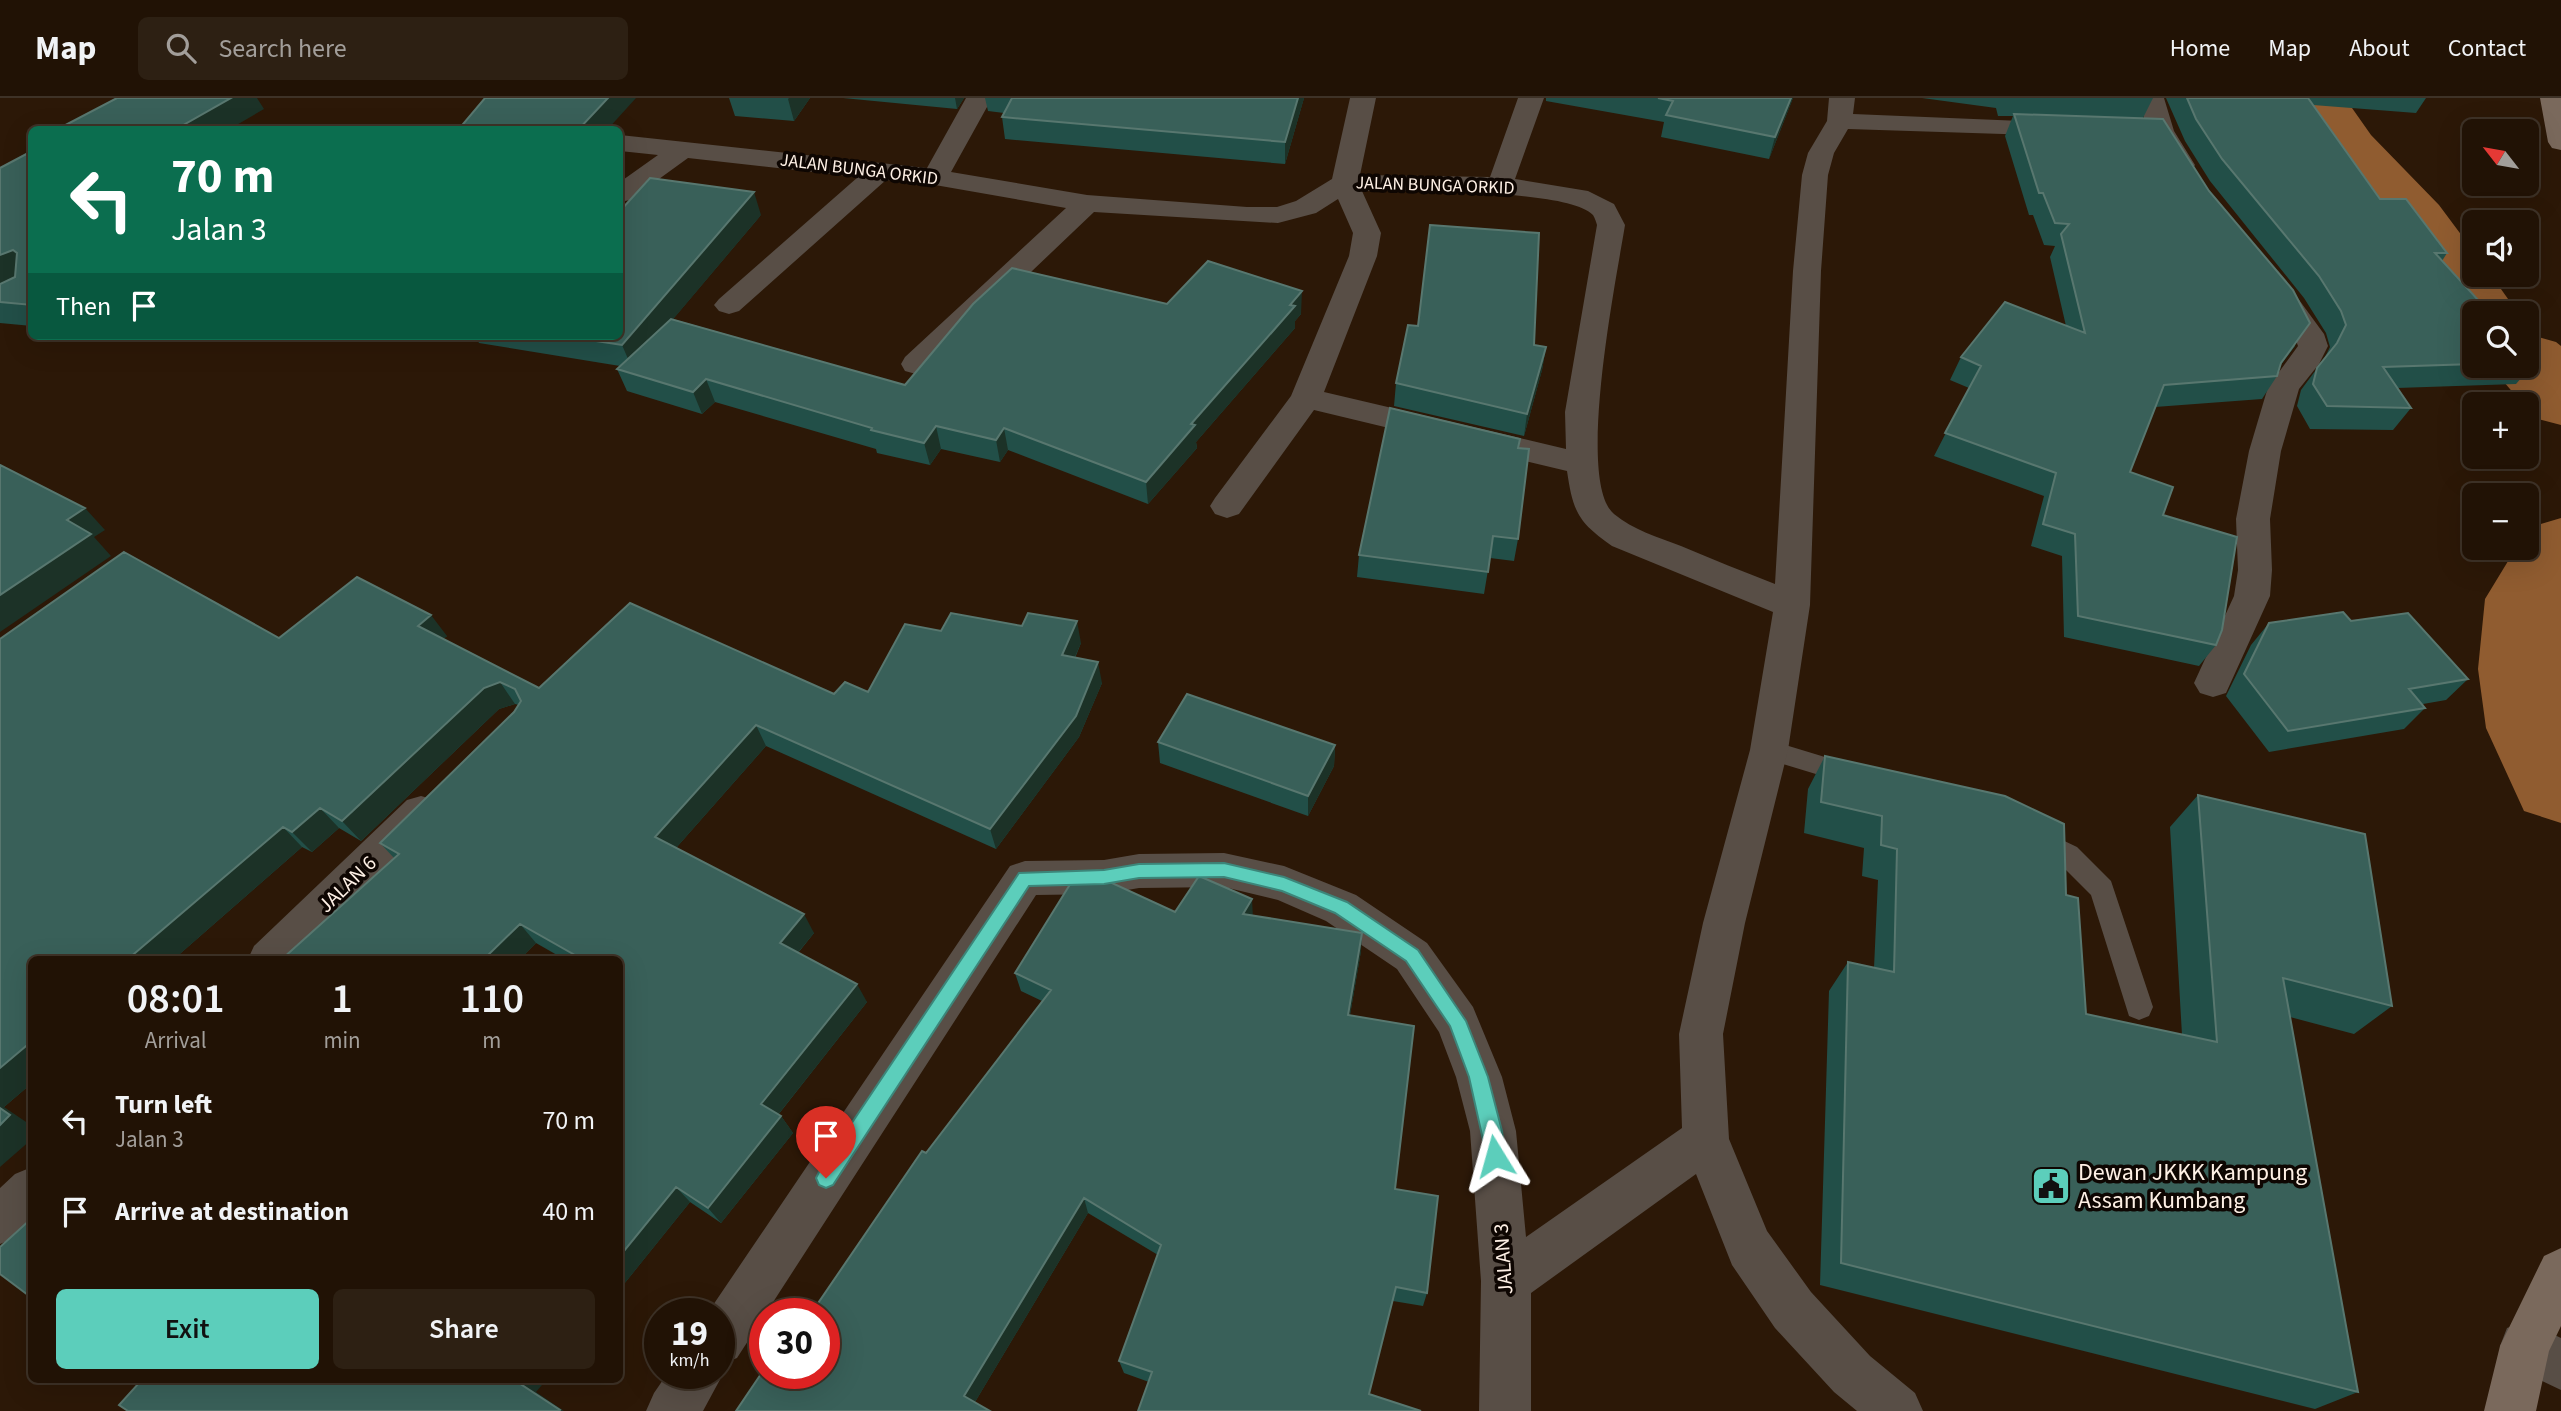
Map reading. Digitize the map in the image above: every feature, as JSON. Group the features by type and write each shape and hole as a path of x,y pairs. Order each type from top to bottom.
{"main road":[{"path":"2553,98 2561,142"},
{"path":"2510,1411 2543,1355 2561,1273"}],"street":[{"path":"935,177 979,98"},
{"path":"1227,506 1306,398 1363,257 1367,233 1345,183 1363,98"},
{"path":"1500,185 1531,98"},
{"path":"2151,98 2147,131 2194,184"},
{"path":"1896,1411 1852,1374 1793,1310 1749,1248 1706,1139 1701,1034 1724,923 1769,750 1793,605 1807,271 1815,175 1821,153 1841,110 2091,129"},
{"name":"JALAN BUNGA ORKID","path":"623,143 935,177 1087,203 1180,211 1278,215 1306,207 1345,183 1500,185 1578,197 1604,210 1611,225 1581,412 1582,464 1588,503 1600,521 1624,537 1793,605"},
{"path":"623,192 684,149"},
{"path":"729,305 880,171"},
{"path":"916,364 1087,203"},
{"path":"2213,682 2252,596 2255,570 2253,519 2265,451 2284,387 2308,357 2313,346 2309,334 2258,265"},
{"path":"1306,398 1582,464"},
{"name":"JALAN 6","path":"272,956 446,788"},
{"name":"JALAN 3","path":"735,1316 1025,878 1104,877 1139,871 1224,870 1284,884 1341,908 1412,956 1457,1021 1479,1077 1493,1131 1506,1281 1505,1411"},
{"path":"1506,1281 1706,1139"},
{"path":"0,1220 28,1194"},
{"path":"672,1411 687,1389"}],"lane":[{"path":"1769,750 1871,781"},
{"path":"2011,826 2068,855 2102,889 2139,1007"}],"building":[{"path":"117,98 231,98 182,126 64,126"},
{"path":"485,98 608,98 582,126 461,126"},
{"path":"1012,98 1298,98 1285,142 1002,117"},
{"path":"1658,98 1791,98 1775,137 1666,115 1673,101"},
{"path":"2187,98 2308,98 2380,199 2406,199 2447,253 2435,253 2462,282 2462,287 2466,287 2479,301 2462,301 2462,364 2383,367 2411,408 2327,406 2313,384 2317,368 2337,343 2346,325 2341,311 2319,276 2222,159 2196,119"},
{"path":"2014,114 2163,119 2209,191 2293,290 2310,323 2281,363 2277,376 2164,385 2130,472 2173,487 2163,515 2237,537 2222,630 2216,645 2078,616 2075,534 2043,524 2056,473 1945,433 1981,366 1961,357 2005,302 2085,333 2061,234 2069,224 2055,223 2043,193 2039,193"},
{"path":"28,153 28,305 0,302 0,284 15,277 17,253 13,250 0,255 0,168"},
{"path":"650,178 754,192 622,345 589,340 623,340 623,208"},
{"path":"1430,225 1539,233 1534,345 1546,347 1527,414 1396,383 1408,325 1418,326"},
{"path":"1208,261 1302,291 1290,305 1295,306 1191,424 1195,425 1146,482 1004,428 996,440 936,426 924,443 871,430 872,428 706,379 693,392 617,369 671,319 905,385 973,304 1012,268 1167,304"},
{"path":"1390,408 1520,439 1518,448 1529,449 1518,539 1493,536 1488,572 1359,555"},
{"path":"0,465 85,508 67,520 91,534 0,595"},
{"path":"124,552 279,638 357,577 431,615 418,626 539,688 630,603 834,694 845,682 868,692 905,624 941,631 951,613 1022,626 1028,613 1077,621 1062,655 1098,662 1076,716 990,829 756,725 655,837 804,914 780,943 857,984 761,1104 781,1116 708,1208 676,1187 623,1252 623,956 577,956 520,924 487,956 285,956 399,854 380,843 514,712 521,701 515,689 500,682 484,688 342,821 320,808 292,832 283,827 132,956 28,956 28,1044 0,1068 0,639"},
{"path":"2343,612 2351,621 2408,613 2468,679 2409,689 2425,708 2288,731 2244,674 2269,623"},
{"path":"1187,694 1335,745 1308,796 1158,742"},
{"path":"1825,756 2005,796 2064,824 2066,895 2078,898 2086,1014 2217,1042 2198,795 2365,834 2392,1006 2283,978 2358,1392 1841,1263 1848,962 1894,972 1897,849 1881,845 1882,816 1821,802"},
{"path":"1199,876 1252,899 1243,914 1362,933 1348,1015 1414,1026 1395,1189 1438,1196 1427,1293 1396,1287 1369,1394 1421,1411 1138,1411 1152,1372 1119,1361 1161,1245 1084,1198 964,1396 990,1411 736,1411 751,1389 840,1389 840,1298 822,1298 922,1151 926,1153 1051,990 1015,973 1074,878 1099,877 1175,912"},
{"path":"0,1108 10,1115 0,1125"},
{"path":"28,1222 28,1295 0,1274 0,1247"},
{"path":"139,1383 519,1383 560,1410 128,1411 119,1405"}],"waterway":[{"path":"2311,98 2346,150 2413,221 2470,301"},
{"path":"2539,371 2561,398"},
{"path":"2561,551 2532,599 2527,669 2537,728 2561,781"}],"place":[{"name":"Dewan JKKK Kampung Assam Kumbang","path":"2051,1186"}],"route":[{"path":"826,1178 1025,878 1104,877 1139,871 1224,870 1284,884 1341,908 1412,956 1457,1021 1479,1077 1493,1131 1495,1156"}]}
